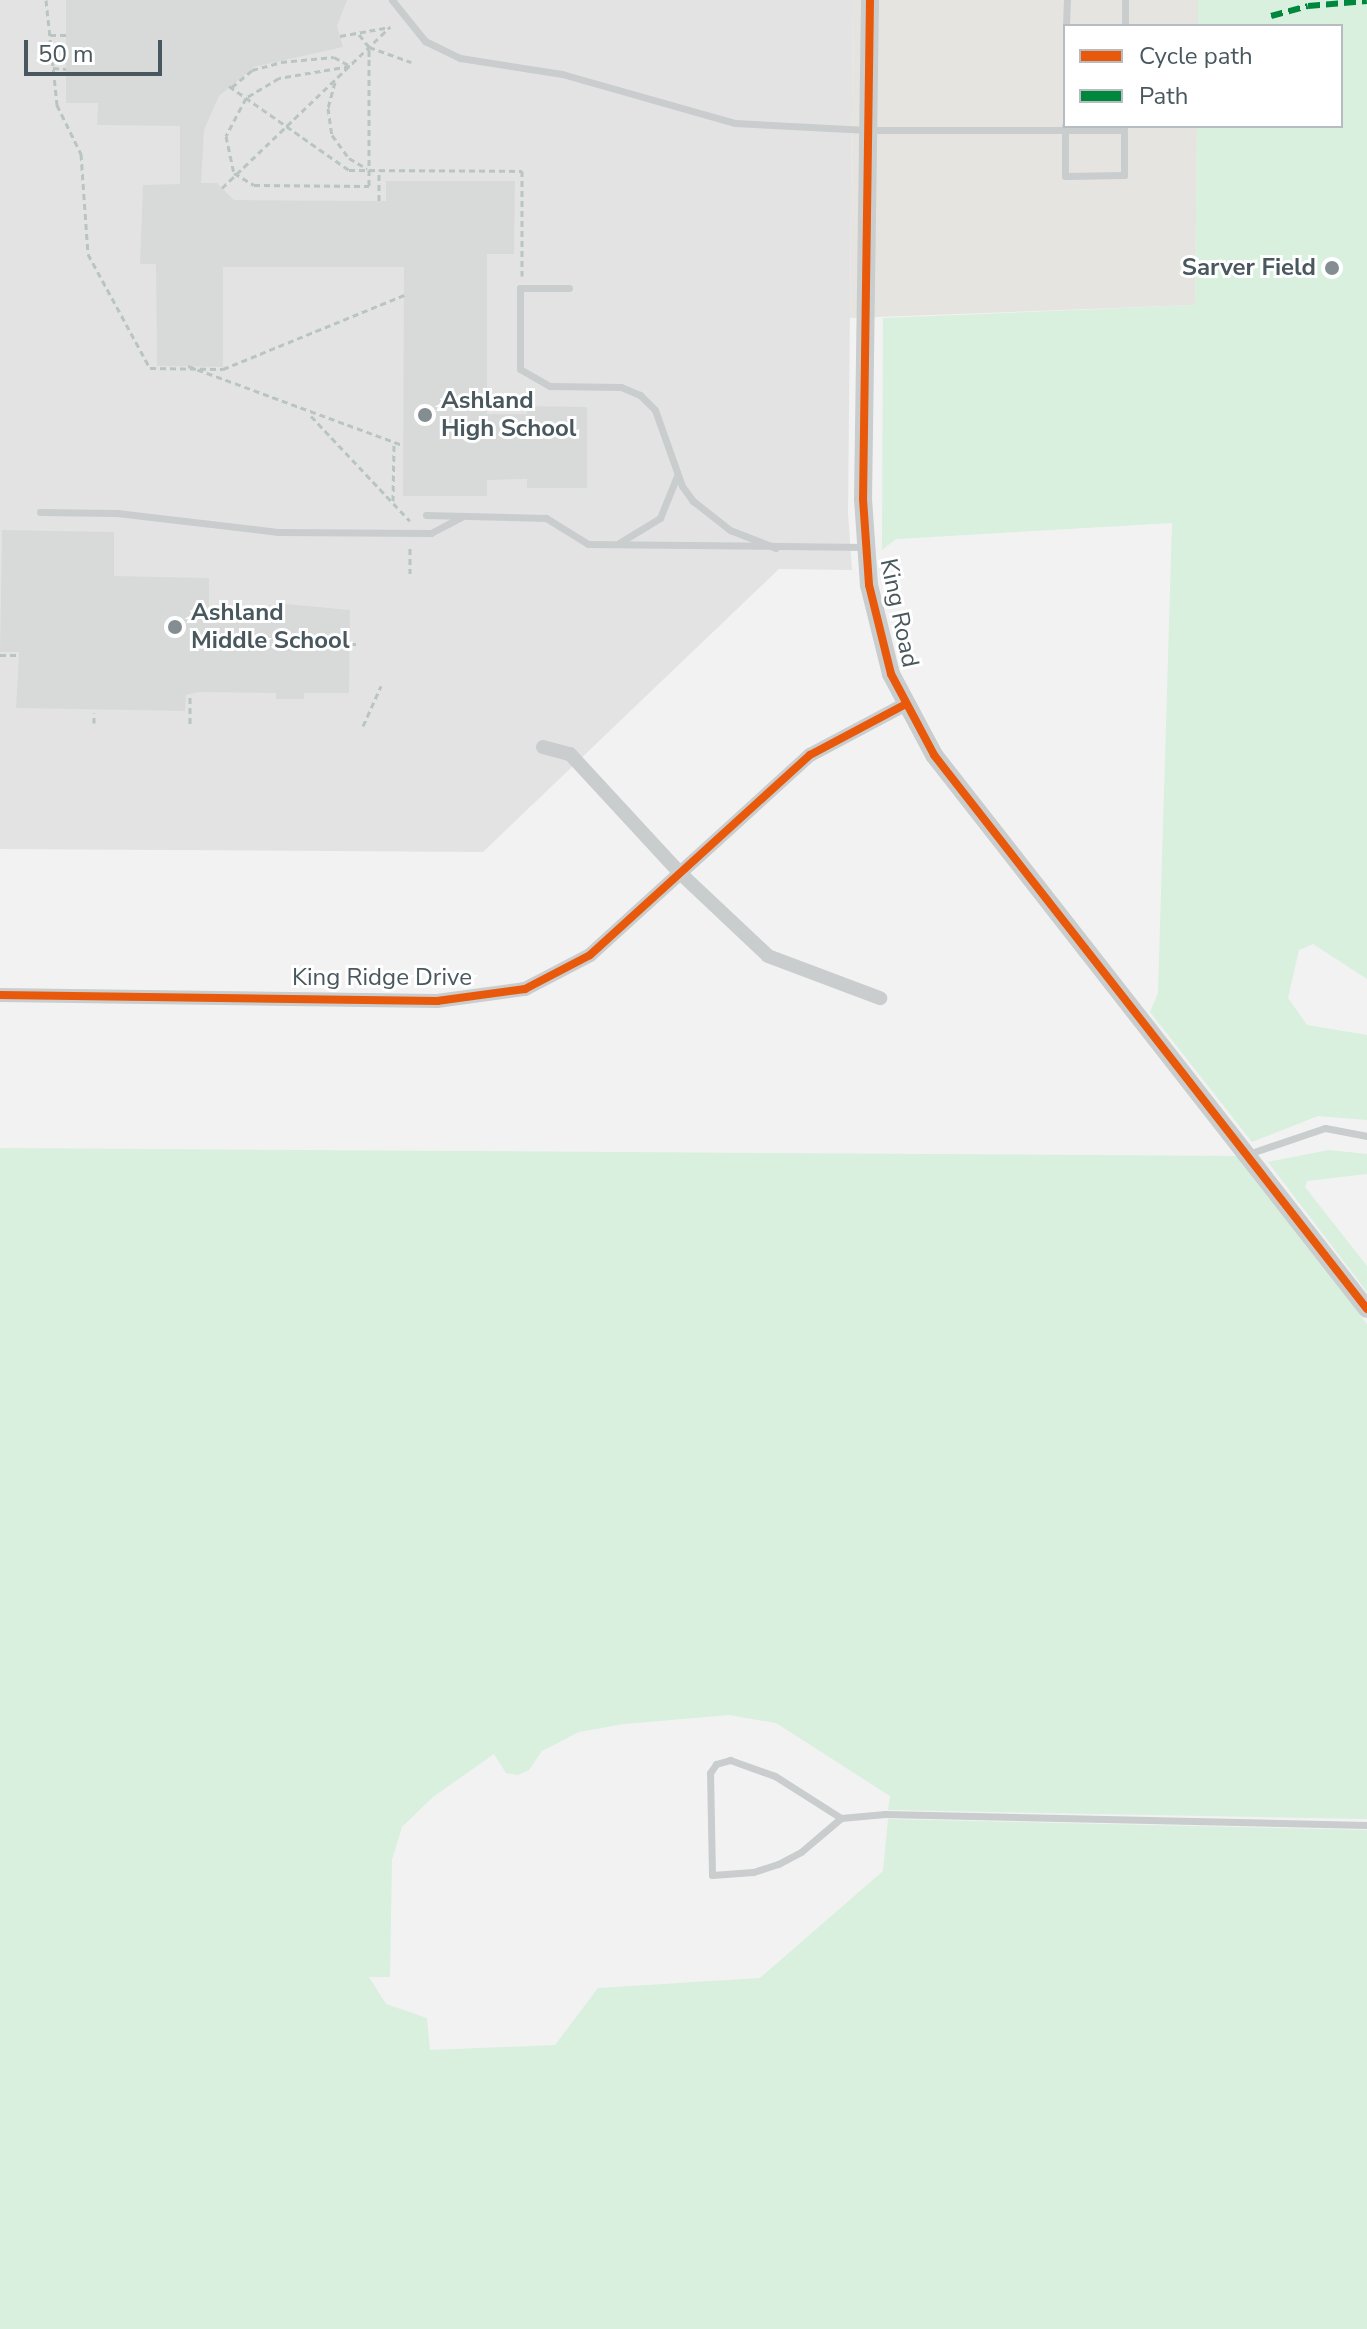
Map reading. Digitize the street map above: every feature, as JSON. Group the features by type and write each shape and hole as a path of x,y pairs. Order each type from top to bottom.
{"street":[{"name":"King Road","path":"870,0 865,547 874,616 904,705 975,809 1253,1157 1367,1309"},
{"name":"King Ridge Drive","path":"0,995 437,1001 495,996 554,977 590,955 810,755 904,705"},
{"path":"543,747 570,754 679,872 768,956 880,998"}],"lane":[{"path":"392,0 425,41 460,58 562,74 735,123 868,130 1065,128 1124,128 1124,175 1065,176 1065,128"},
{"path":"1066,24 1067,0"},
{"path":"1125,0 1125,24"},
{"path":"569,288 520,288 520,369 550,386 621,387 640,395 655,410 678,474 708,514 751,540 776,548"},
{"path":"614,545 660,518 673,497 678,474"},
{"path":"40,512 117,513 278,532 431,533 463,516"},
{"path":"426,515 546,518 588,544 865,547"},
{"path":"1253,1157 1325,1128 1367,1136"},
{"path":"841,1818 751,1765 730,1760 716,1764 710,1773 712,1875 753,1872 778,1864 801,1852 841,1818 885,1814 1367,1825"}],"path":[{"path":"46,0 57,105 81,154 88,254 150,368 223,369 404,295"},
{"path":"222,188 390,27 340,36"},
{"path":"358,33 369,47 411,62"},
{"path":"49,35 66,35"},
{"path":"369,47 369,186"},
{"path":"350,66 334,57 281,62 252,70 230,86 349,170 522,171 522,276"},
{"path":"350,66 279,78 246,98 226,136 236,174 254,185 379,186"},
{"path":"53,68 66,69"},
{"path":"337,78 328,108 332,135 349,158 369,170"},
{"path":"379,170 379,201"},
{"path":"188,368 394,445 403,445"},
{"path":"223,369 223,381"},
{"path":"309,413 411,522"},
{"path":"393,503 394,445"},
{"path":"410,547 410,574"},
{"path":"350,644 357,644"},
{"path":"0,655 19,655"},
{"path":"363,726 381,686"},
{"path":"190,696 190,724"},
{"path":"94,713 94,723"}],"shaded area":[{"name":"Ashland High School","path":"0,0 853,0 848,512 852,570 779,569 483,852 0,849"},
{"path":"853,0 1198,0 1198,24 1063,24 1063,128 1197,128 1195,305 850,318"}],"green space":[{"path":"1198,0 1367,0 1367,979 1313,944 1299,950 1288,998 1307,1025 1367,1035 1367,1120 1318,1116 1252,1142 1150,1012 1158,993 1172,523 896,539 882,550 883,318 1195,305 1197,128 1343,128 1343,24 1198,24"},
{"path":"0,1148 1240,1156 1367,1324 1367,1819 888,1810 890,1796 776,1723 729,1715 624,1724 579,1732 542,1751 529,1770 518,1775 506,1773 494,1754 433,1797 402,1827 392,1860 390,1977 369,1977 386,2004 427,2018 430,2050 555,2045 598,1988 760,1978 883,1871 888,1819 1367,1830 1367,2329 0,2329"},
{"path":"1329,1150 1367,1154 1367,1174 1307,1181 1305,1187 1367,1266 1367,1292 1268,1162"}],"building":[{"name":"Ashland High School","path":"66,0 347,0 337,26 343,47 254,67 219,96 204,130 201,183 217,183 234,200 386,201 386,181 515,181 514,254 487,254 487,414 527,414 527,406 587,407 587,488 527,488 527,479 487,480 487,496 403,496 404,267 223,267 223,367 157,366 156,264 140,264 143,185 180,184 180,126 97,125 98,103 66,103"},
{"name":"Ashland Middle School","path":"2,530 114,532 114,576 209,578 209,609 276,609 276,603 350,610 349,693 304,693 304,699 276,699 276,693 199,692 186,695 185,711 16,708 19,652 0,652"}],"marked path":[{"path":"1271,16 1308,6 1367,1"}],"cycle path":[{"path":"870,0 863,499 869,585 891,674 934,755 1367,1309"},
{"path":"0,995 437,1001 525,989 590,955 810,755 904,705"}],"place":[{"name":"Sarver Field","path":"1332,268"},
{"name":"Ashland High School","path":"425,415"},
{"name":"Ashland Middle School","path":"175,627"}]}
